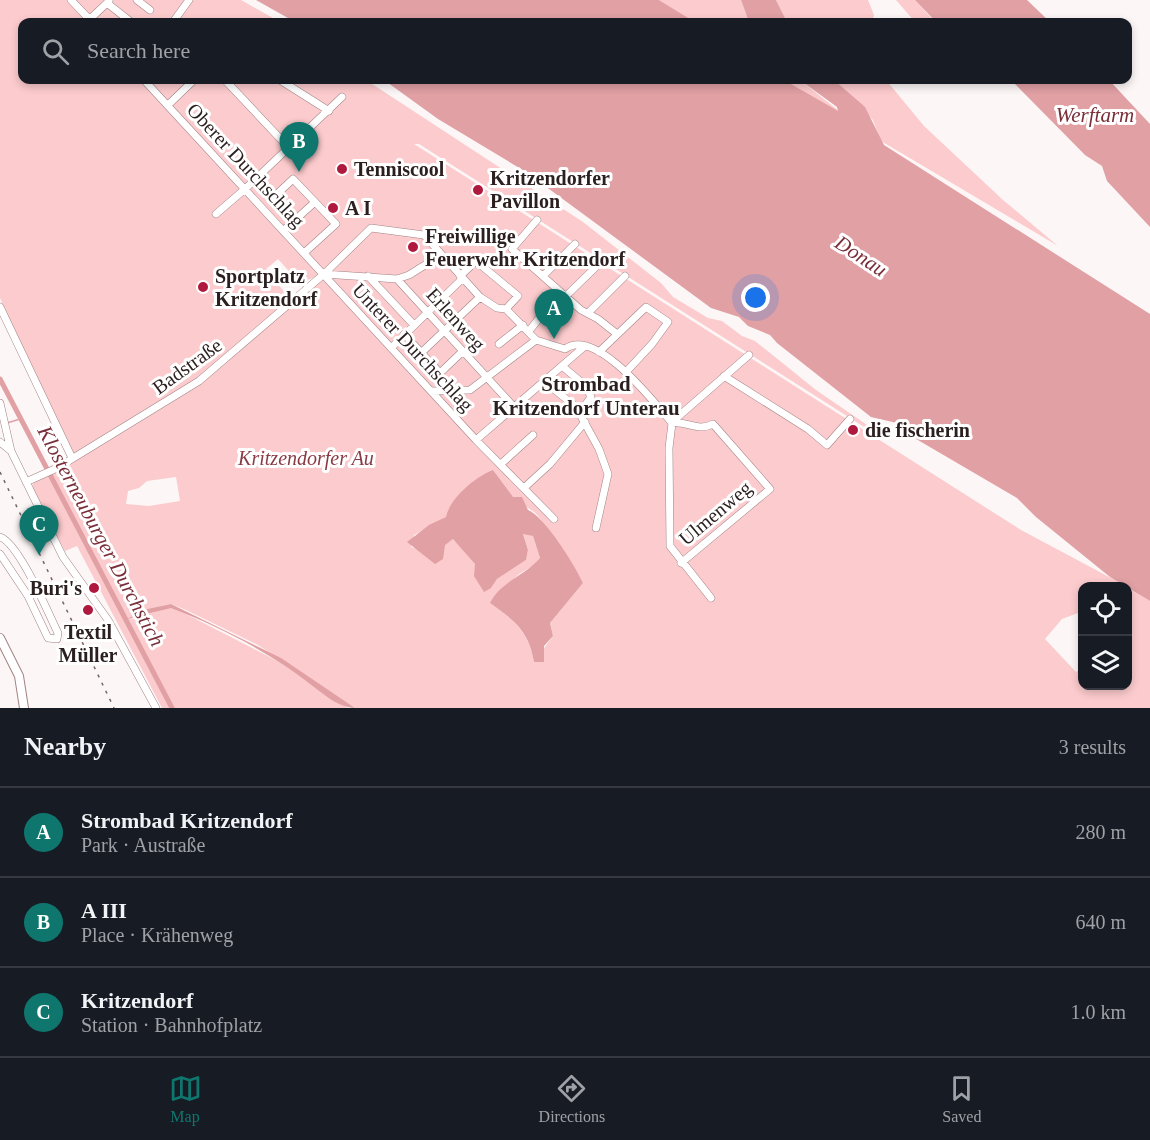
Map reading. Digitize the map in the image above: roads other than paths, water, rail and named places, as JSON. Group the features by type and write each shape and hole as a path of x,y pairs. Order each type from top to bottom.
{"main road":[{"path":"0,638 19,676 24,708"}],"street":[{"path":"71,0 88,18"},
{"path":"138,0 150,10"},
{"path":"176,18 189,0"},
{"path":"94,18 109,1 127,18"},
{"name":"Oberer Durchschlag","path":"148,84 324,274"},
{"path":"168,105 190,84"},
{"path":"229,84 289,148"},
{"path":"285,84 329,111"},
{"path":"216,214 342,97"},
{"path":"267,190 276,195 293,179 336,224 304,253"},
{"path":"284,230 315,202"},
{"path":"537,220 512,249 581,310 617,334"},
{"name":"Badstraße","path":"26,482 57,468 199,381 324,274 371,228 424,235 435,244 441,255"},
{"path":"543,276 575,244"},
{"path":"324,274 397,279 409,275 441,255 480,297 497,308 506,309 536,340 565,350 571,345 585,346 599,352 626,372 672,423"},
{"path":"391,348 476,261 518,296 506,309"},
{"path":"529,331 563,294 602,261"},
{"name":"Unterer Durchschlag","path":"324,274 476,440 502,463 554,519"},
{"path":"368,276 414,325"},
{"path":"588,313 624,276"},
{"name":"Erlenweg","path":"397,279 514,407"},
{"path":"422,352 480,297"},
{"path":"0,307 72,458"},
{"path":"599,352 646,307 668,321 652,344 626,372"},
{"path":"499,344 523,325"},
{"path":"404,334 440,373 463,351"},
{"path":"431,391 470,390 536,340"},
{"path":"476,440 585,346"},
{"path":"711,598 681,563 670,546 669,448 672,423 749,355"},
{"path":"562,366 586,386 591,397 580,412"},
{"path":"724,376 808,429 827,445 850,419"},
{"path":"544,381 580,412 608,474 596,528"},
{"path":"0,403 11,452 63,557 108,620 156,708"},
{"name":"Ulmenweg","path":"672,423 682,421 693,428 705,428 713,424 770,489 681,563"},
{"path":"525,487 550,464 585,422"},
{"path":"502,463 533,435"},
{"path":"0,442 11,452"},
{"path":"0,537 5,539 15,551 58,633 57,639 48,638 28,596 0,554"}],"water":[{"path":"256,0 659,0 688,18 288,18"},
{"path":"741,0 776,0 785,18 748,18"},
{"path":"915,0 1027,0 1046,18 932,18"},
{"name":"Donau","path":"390,84 791,84 838,111 837,107 805,84 839,84 865,107 884,145 1150,314 1150,601 1132,590 1132,582 1118,582 1110,577 1036,517 1017,498 911,436 897,423 871,417 770,335 748,326 739,317 711,308 526,172 438,119"},
{"name":"Werftarm","path":"1015,84 1113,84 1150,124 1150,227 1107,181 1102,166 1085,155"},
{"path":"493,470 513,497 522,497 528,510 535,514 550,531 583,583 550,623 553,636 544,646 544,662 534,662 532,651 519,627 490,603 500,589 540,558 533,536 523,534 528,550 526,560 497,579 491,588 484,592 474,576 475,564 453,539 445,545 443,559 435,564 407,542 429,525 446,517 452,503 464,489"},
{"path":"171,604 281,658 355,708 343,706 331,699 279,662 243,641 171,608 127,619 147,609"}],"waterway":[{"name":"Klosterneuburger Durchstich","path":"0,379 172,708"},
{"path":"7,423 20,419"}],"railway":[{"path":"0,472 114,708"}],"place":[{"name":"Tenniscool","path":"342,169"},
{"name":"A III","path":"299,172"},
{"name":"Kritzendorfer Pavillon","path":"478,190"},
{"name":"A I","path":"333,208"},
{"name":"Freiwillige Feuerwehr Kritzendorf","path":"413,247"},
{"name":"Sportplatz Kritzendorf","path":"203,287"},
{"name":"Strombad Kritzendorf","path":"554,339"},
{"name":"die fischerin","path":"853,430"},
{"name":"Kritzendorf","path":"39,555"},
{"name":"Buri's","path":"94,588"},
{"name":"Textil Müller","path":"88,610"}],"district":[{"name":"Strombad Kritzendorf Unterau","path":"586,396"}],"park label":[{"name":"Kritzendorfer Au","path":"306,458"}]}
